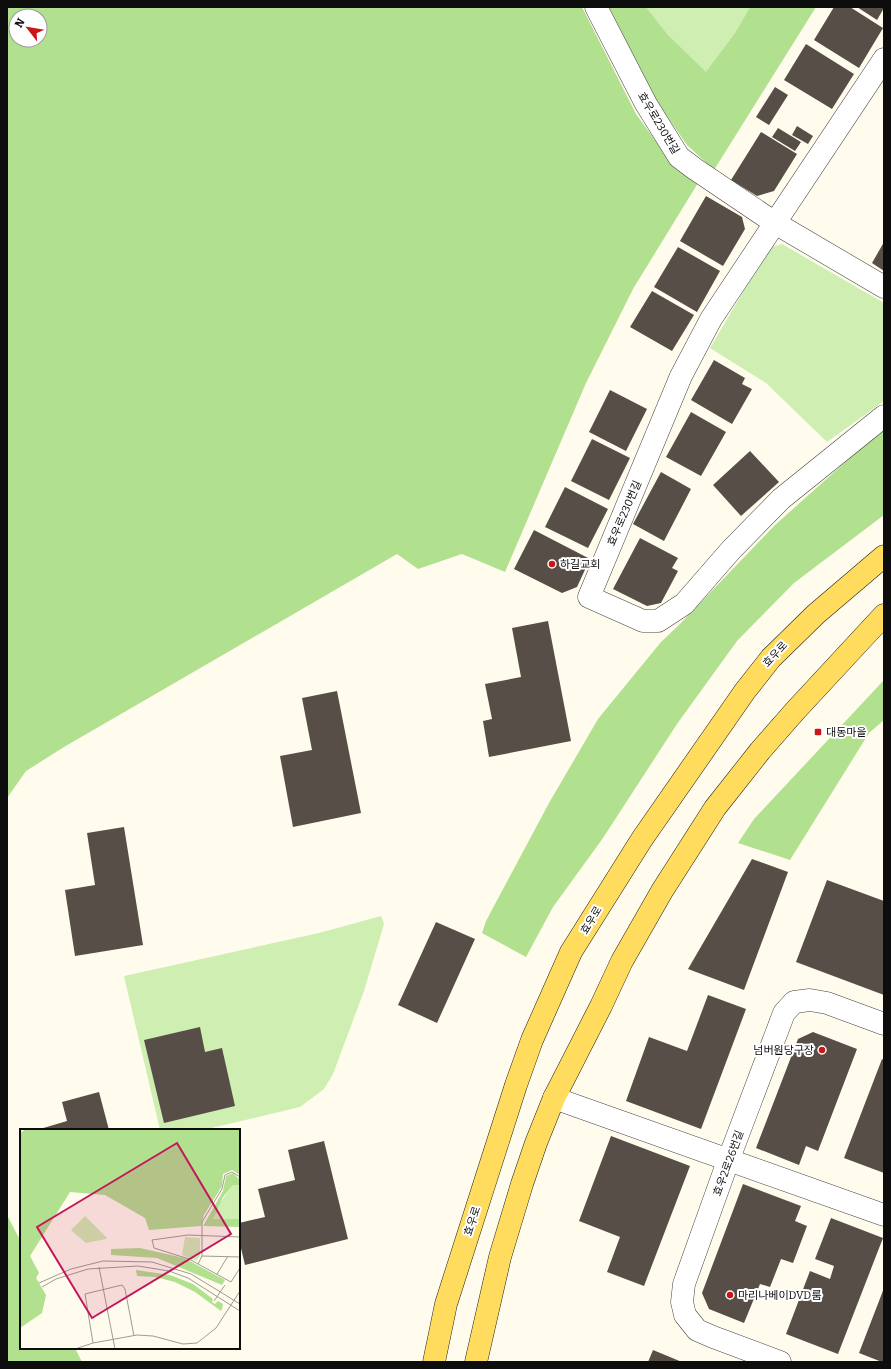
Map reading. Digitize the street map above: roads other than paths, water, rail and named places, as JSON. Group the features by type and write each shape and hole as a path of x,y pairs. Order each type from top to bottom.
{"main road":[{"name":"효우로","path":"434,1362 446,1304 513,1093 532,1040 571,952 642,839 741,697 771,658 816,614 884,556"},
{"path":"476,1362 502,1250 522,1184 554,1098 622,961 662,891 715,808 795,711 884,616"}],"street":[{"name":"효우로230번길","path":"596,7 646,104 679,157 775,223 884,286"},
{"name":"효우로230번길","path":"884,59 711,319 681,376 589,597 643,622 658,621 684,604 731,550 782,499 884,416"},
{"name":"효우2로26번길","path":"780,1362 697,1330 685,1315 682,1302 684,1284 728,1161 784,1013 794,1002 810,1000 827,1003 884,1024"},
{"path":"554,1098 728,1161 884,1215"}],"place":[{"name":"하길교회","path":"552,564"},
{"name":"대동마을","path":"818,732"},
{"name":"넘버원당구장","path":"822,1050"},
{"name":"마리나베이DVD룸","path":"730,1295"}]}
